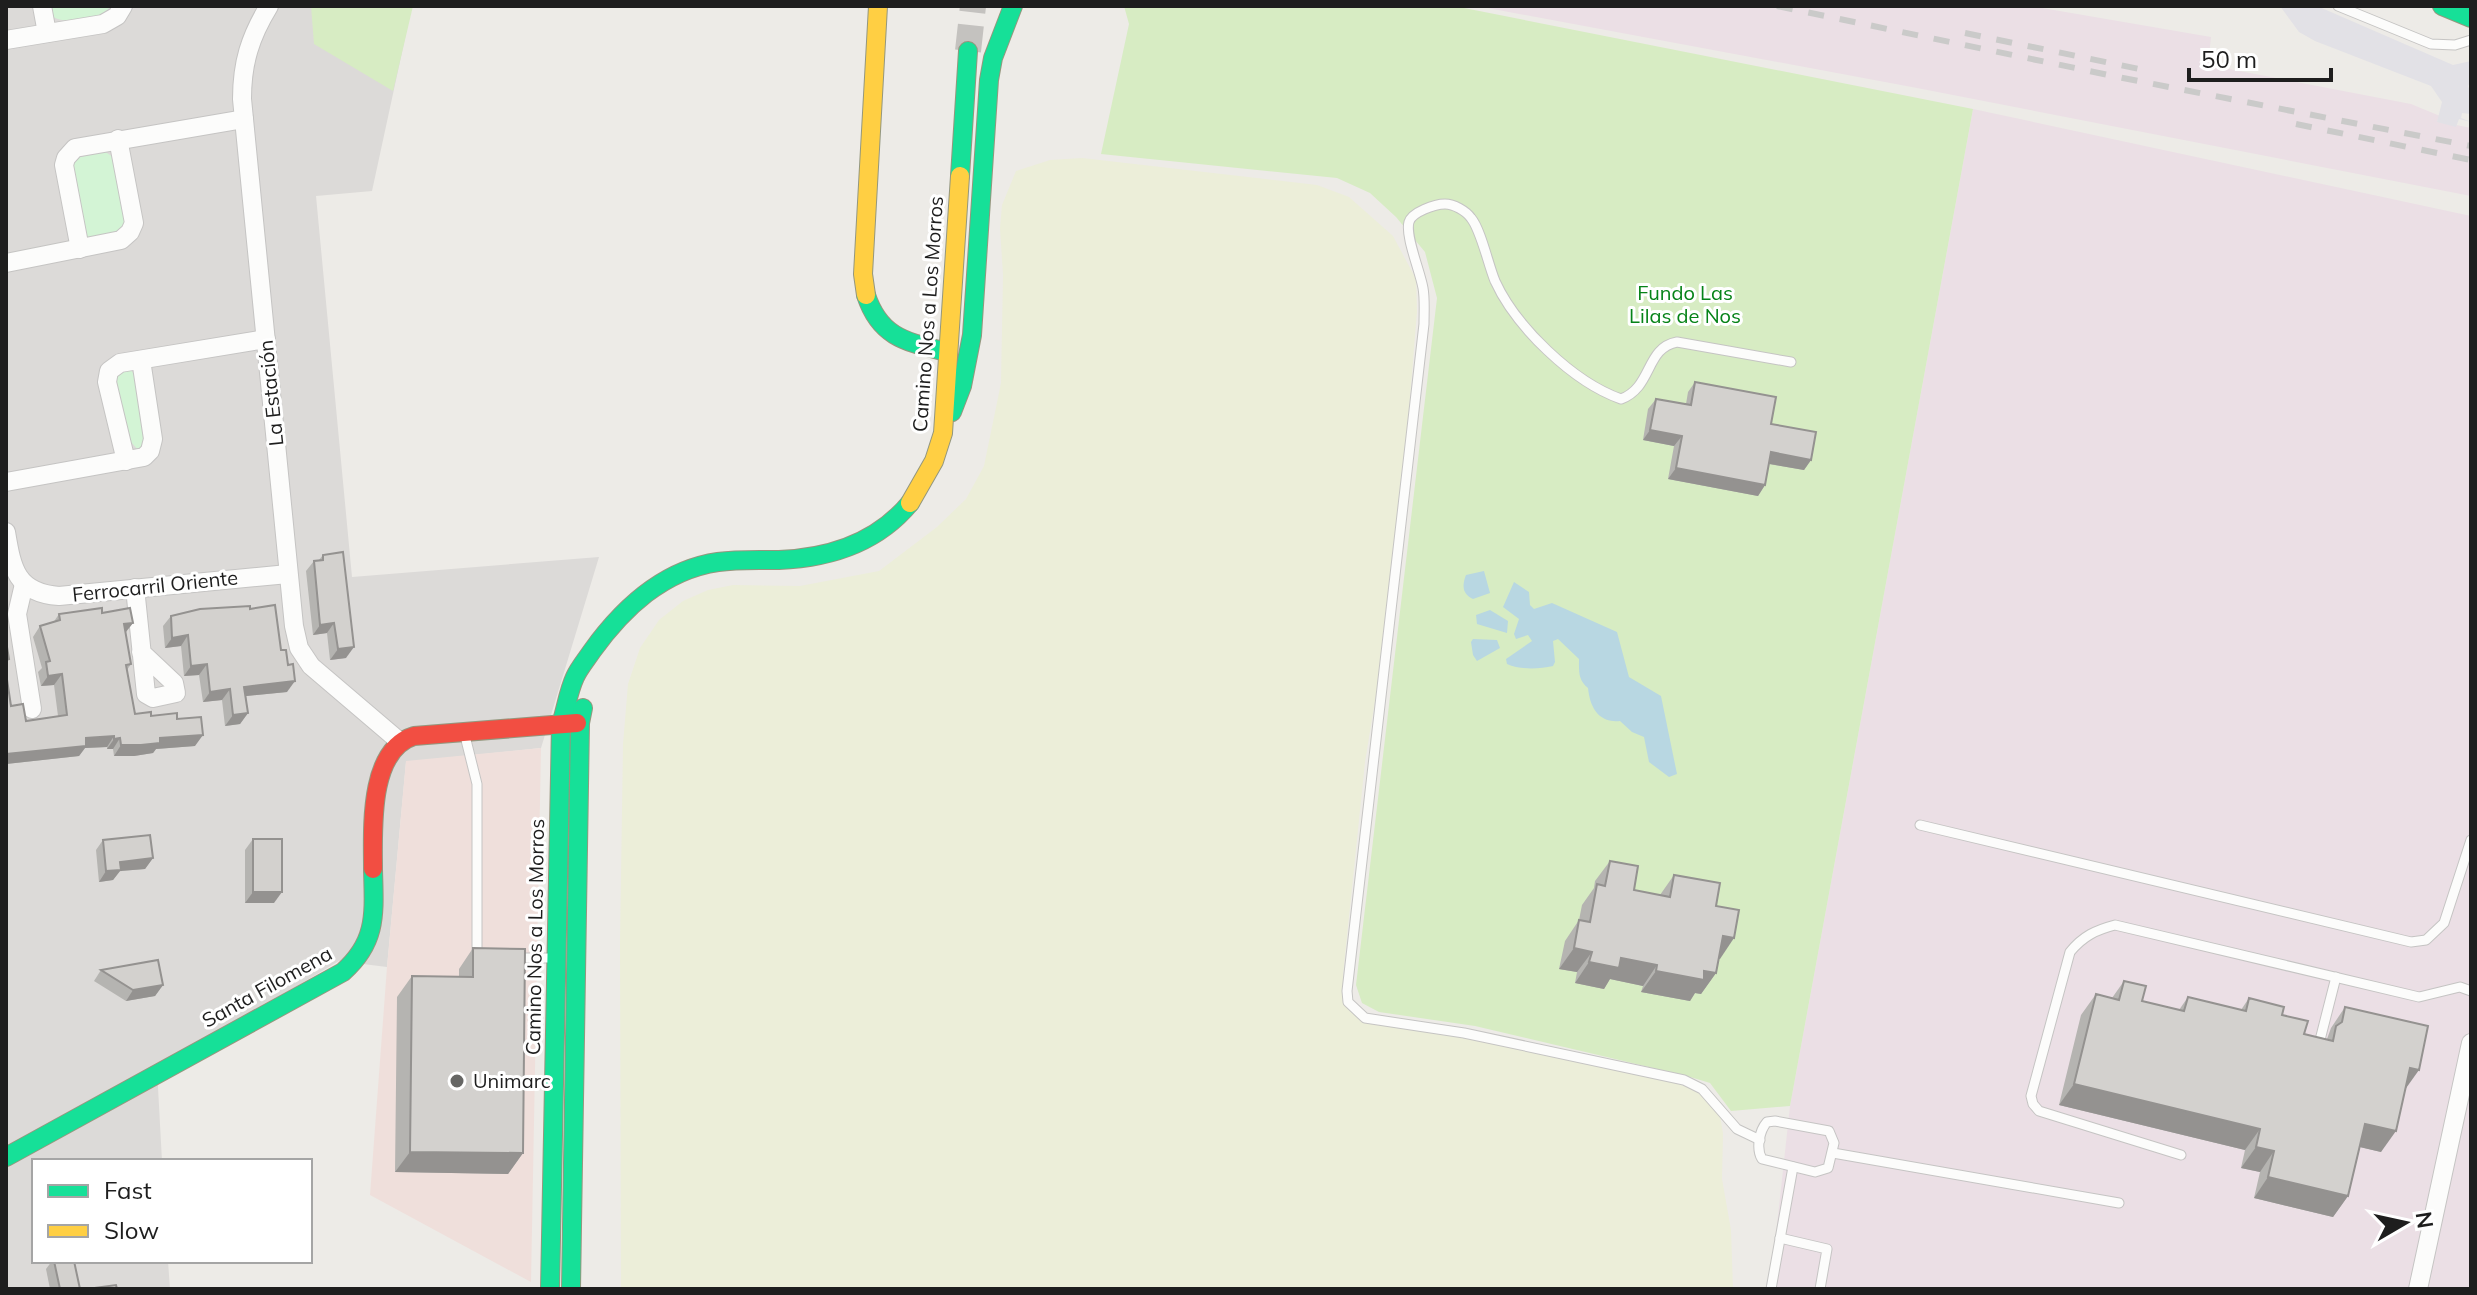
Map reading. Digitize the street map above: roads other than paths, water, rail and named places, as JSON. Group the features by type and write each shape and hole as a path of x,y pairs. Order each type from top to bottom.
{"main road":[{"path":"878,6 864,290 873,317 886,332 909,343 947,352"},
{"path":"943,433 962,386 972,335 989,80 993,58 1013,6"},
{"path":"2442,6 2471,18"},
{"name":"Camino Nos a Los Morros","path":"550,1289 557,958 576,675 618,616 663,581 684,571 726,560 811,557 849,548 880,532 919,491 935,461 943,433 968,51"},
{"path":"399,741 414,736 571,724"},
{"name":"Camino Nos a Los Morros","path":"571,724 571,1289"},
{"name":"Santa Filomena","path":"6,1157 352,965 366,946 373,926 376,787 385,759 399,741"}],"street":[{"path":"42,6 47,33"},
{"path":"6,40 103,24 117,16 123,6"},
{"name":"La Estación","path":"269,6 253,33 245,59 242,86 296,638 305,659 322,677 399,741"},
{"path":"80,249 65,172 66,158 70,152 80,146 244,119"},
{"path":"6,263 121,240 133,227 134,217 118,139"},
{"path":"126,461 107,377 116,365 266,339"},
{"path":"6,482 144,457 153,445 141,360"},
{"path":"6,532 11,561 24,584 18,604 18,621 32,709"},
{"name":"Ferrocarril Oriente","path":"24,584 37,592 59,596 288,574"},
{"path":"135,588 141,652"},
{"path":"2418,1289 2471,1043"}],"lane":[{"path":"2338,6 2431,44 2455,45 2471,40"},
{"path":"1760,1140 1737,1129 1709,1095 1684,1080 1464,1033 1365,1018 1348,1002 1347,991 1424,324 1423,291 1409,234 1409,221 1415,214 1444,204 1455,206 1471,218 1495,282 1519,321 1575,374 1611,396 1621,399 1635,394 1666,344 1677,342 1791,362"},
{"path":"464,732 477,784 475,957 487,957"},
{"path":"1920,825 2411,942 2426,940 2444,923 2471,840"},
{"path":"2181,1155 2039,1111 2033,1104 2031,1096 2070,952 2080,940 2097,930 2115,925 2419,997 2460,987 2471,991"},
{"path":"500,958 557,958"},
{"path":"2320,1040 2336,977"},
{"path":"1777,1121 1829,1131 1834,1139 1833,1153 1831,1163 1822,1171 1762,1159 1759,1153 1764,1125 1777,1121"},
{"path":"1833,1153 2119,1203"},
{"path":"1771,1289 1793,1167"},
{"path":"1780,1238 1827,1249 1820,1289"}],"water":[{"path":"1484,571 1490,593 1473,599 1464,589 1466,575"},
{"path":"1514,582 1529,592 1530,605 1534,609 1552,603 1617,632 1629,677 1661,696 1677,774 1669,777 1649,762 1644,737 1632,732 1620,721 1606,719 1596,712 1581,678 1579,659 1558,639 1553,641 1553,666 1530,668 1507,664 1506,659 1532,641 1528,635 1516,639 1514,634 1519,619 1503,607"},
{"path":"1490,610 1508,621 1507,633 1477,624 1476,615"},
{"path":"1473,639 1497,640 1500,648 1477,661 1473,655"}],"tunnel":[{"path":"968,51 973,6"}],"railway":[{"path":"1777,6 2471,146"},
{"path":"1965,33 2149,71"},
{"path":"2296,124 2471,160"}],"place":[{"name":"Unimarc","path":"457,1081"}],"park label":[{"name":"Fundo Las Lilas de Nos","path":"1685,304"}]}
